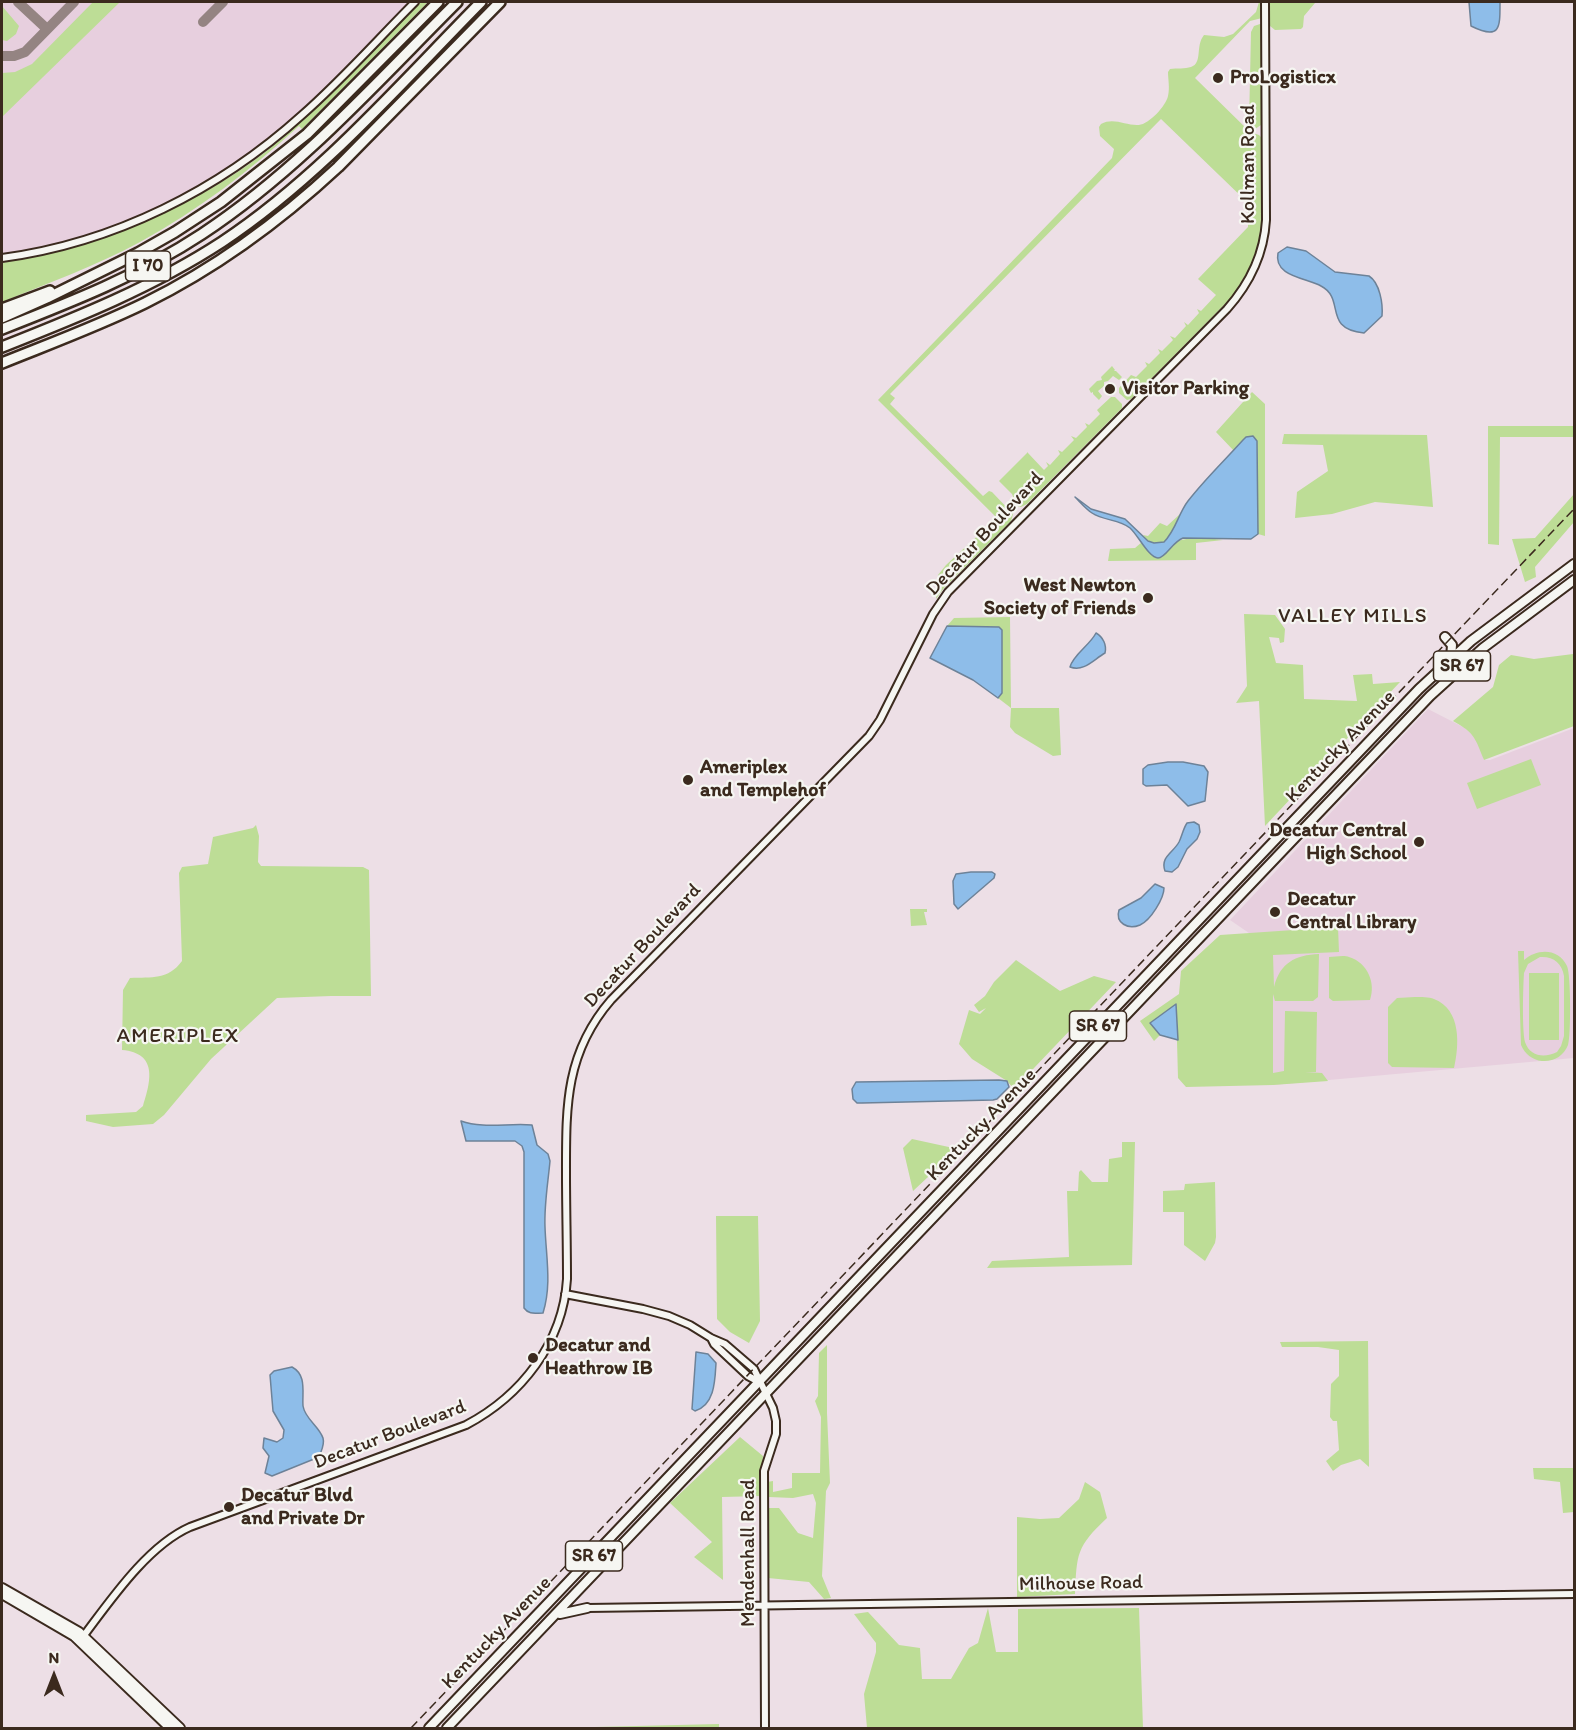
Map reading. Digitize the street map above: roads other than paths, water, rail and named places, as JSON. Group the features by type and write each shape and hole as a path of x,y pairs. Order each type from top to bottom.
{"highway":[{"path":"2,318 108,268 175,232 252,179 307,134 438,2"},
{"name":"I 70","path":"2,329 130,275 183,246 231,214 314,147 457,2"},
{"name":"I 70","path":"2,347 95,310 142,288 189,263 242,228 330,155 481,2"},
{"path":"2,363 148,301 198,274 257,235 338,167 500,2"},
{"path":"2,309 108,268"}],"main road":[{"name":"Kentucky Avenue","path":"429,1728 1398,710 1451,658 1575,564"},
{"name":"Kentucky Avenue","path":"447,1728 1426,700 1483,648 1575,580"},
{"path":"1445,637 1452,645 1451,658"},
{"path":"585,1584 581,1596 582,1603 587,1608"},
{"path":"2,1588 49,1614 81,1638 180,1728"},
{"path":"2,1594 81,1638 170,1728"},
{"path":"556,1616 587,1608"}],"street":[{"path":"2,258 48,249 109,231 165,208 216,180 257,153 303,115 415,2"},
{"name":"Kollman Road","path":"1222,314 1238,296 1252,274 1260,254 1265,231 1265,2"},
{"name":"Decatur Boulevard","path":"81,1638 159,1546 186,1529 458,1429 489,1412 518,1388 537,1363 553,1334 565,1294 568,1094 575,1060 596,1018 614,996 871,734 933,614 948,592 1222,314"},
{"path":"565,1294 665,1314 690,1325 711,1338 714,1344 748,1376 760,1382"},
{"name":"Mendenhall Road","path":"760,1382 773,1408 776,1421 776,1434 764,1471 765,1728"},
{"name":"Milhouse Road","path":"587,1608 1575,1594"}],"water":[{"path":"1469,2 1500,2 1497,29 1488,32 1471,26"},
{"path":"1287,247 1306,251 1335,272 1369,276 1378,289 1382,316 1364,333 1343,326 1328,292 1315,283 1293,276 1281,267 1278,253"},
{"path":"1253,436 1257,441 1258,534 1251,539 1183,538 1158,558 1151,554 1130,528 1092,513 1075,497 1091,509 1125,519 1148,541 1164,542 1185,506 1208,477 1246,437"},
{"path":"947,626 999,627 1002,630 1002,693 998,698 973,680 930,658"},
{"path":"1096,633 1104,642 1105,653 1084,667 1070,667 1074,658"},
{"path":"1168,762 1204,766 1208,772 1205,801 1188,806 1167,785 1146,786 1143,784 1143,769 1148,765"},
{"path":"1194,822 1199,825 1200,832 1197,839 1187,849 1178,867 1172,872 1165,871 1164,862 1179,842 1184,828 1187,823"},
{"path":"971,872 995,874 994,878 958,909 954,904 953,881 956,874"},
{"path":"1155,884 1164,888 1162,897 1152,914 1140,925 1131,927 1121,922 1118,915 1119,910 1141,898"},
{"path":"1176,1004 1178,1040 1160,1035 1150,1023"},
{"path":"1007,1081 1009,1087 993,1100 857,1103 853,1099 852,1089 856,1082"},
{"path":"461,1121 487,1125 532,1125 537,1145 548,1154 550,1161 545,1219 548,1281 543,1313 530,1313 524,1308 524,1152 522,1146 515,1141 466,1141"},
{"path":"696,1352 708,1354 716,1363 710,1398 702,1408 695,1411 692,1409"},
{"path":"292,1367 297,1370 302,1379 304,1411 321,1434 323,1446 319,1457 272,1476 265,1473 269,1456 263,1448 264,1438 277,1442 283,1438 284,1430 273,1411 270,1375 274,1371"}],"railway":[{"path":"411,1728 1574,509"}],"place":[{"name":"ProLogisticx","path":"1218,78"},
{"name":"Visitor Parking","path":"1110,389"},
{"name":"West Newton Society of Friends","path":"1148,598"},
{"name":"Ameriplex and Templehof","path":"688,780"},
{"name":"Decatur Central High School","path":"1419,842"},
{"name":"Decatur Central Library","path":"1275,912"},
{"name":"Decatur and Heathrow IB","path":"533,1358"},
{"name":"Decatur Blvd and Private Dr","path":"229,1507"}],"district":[{"name":"VALLEY MILLS","path":"1353,617"},
{"name":"AMERIPLEX","path":"178,1037"}]}
